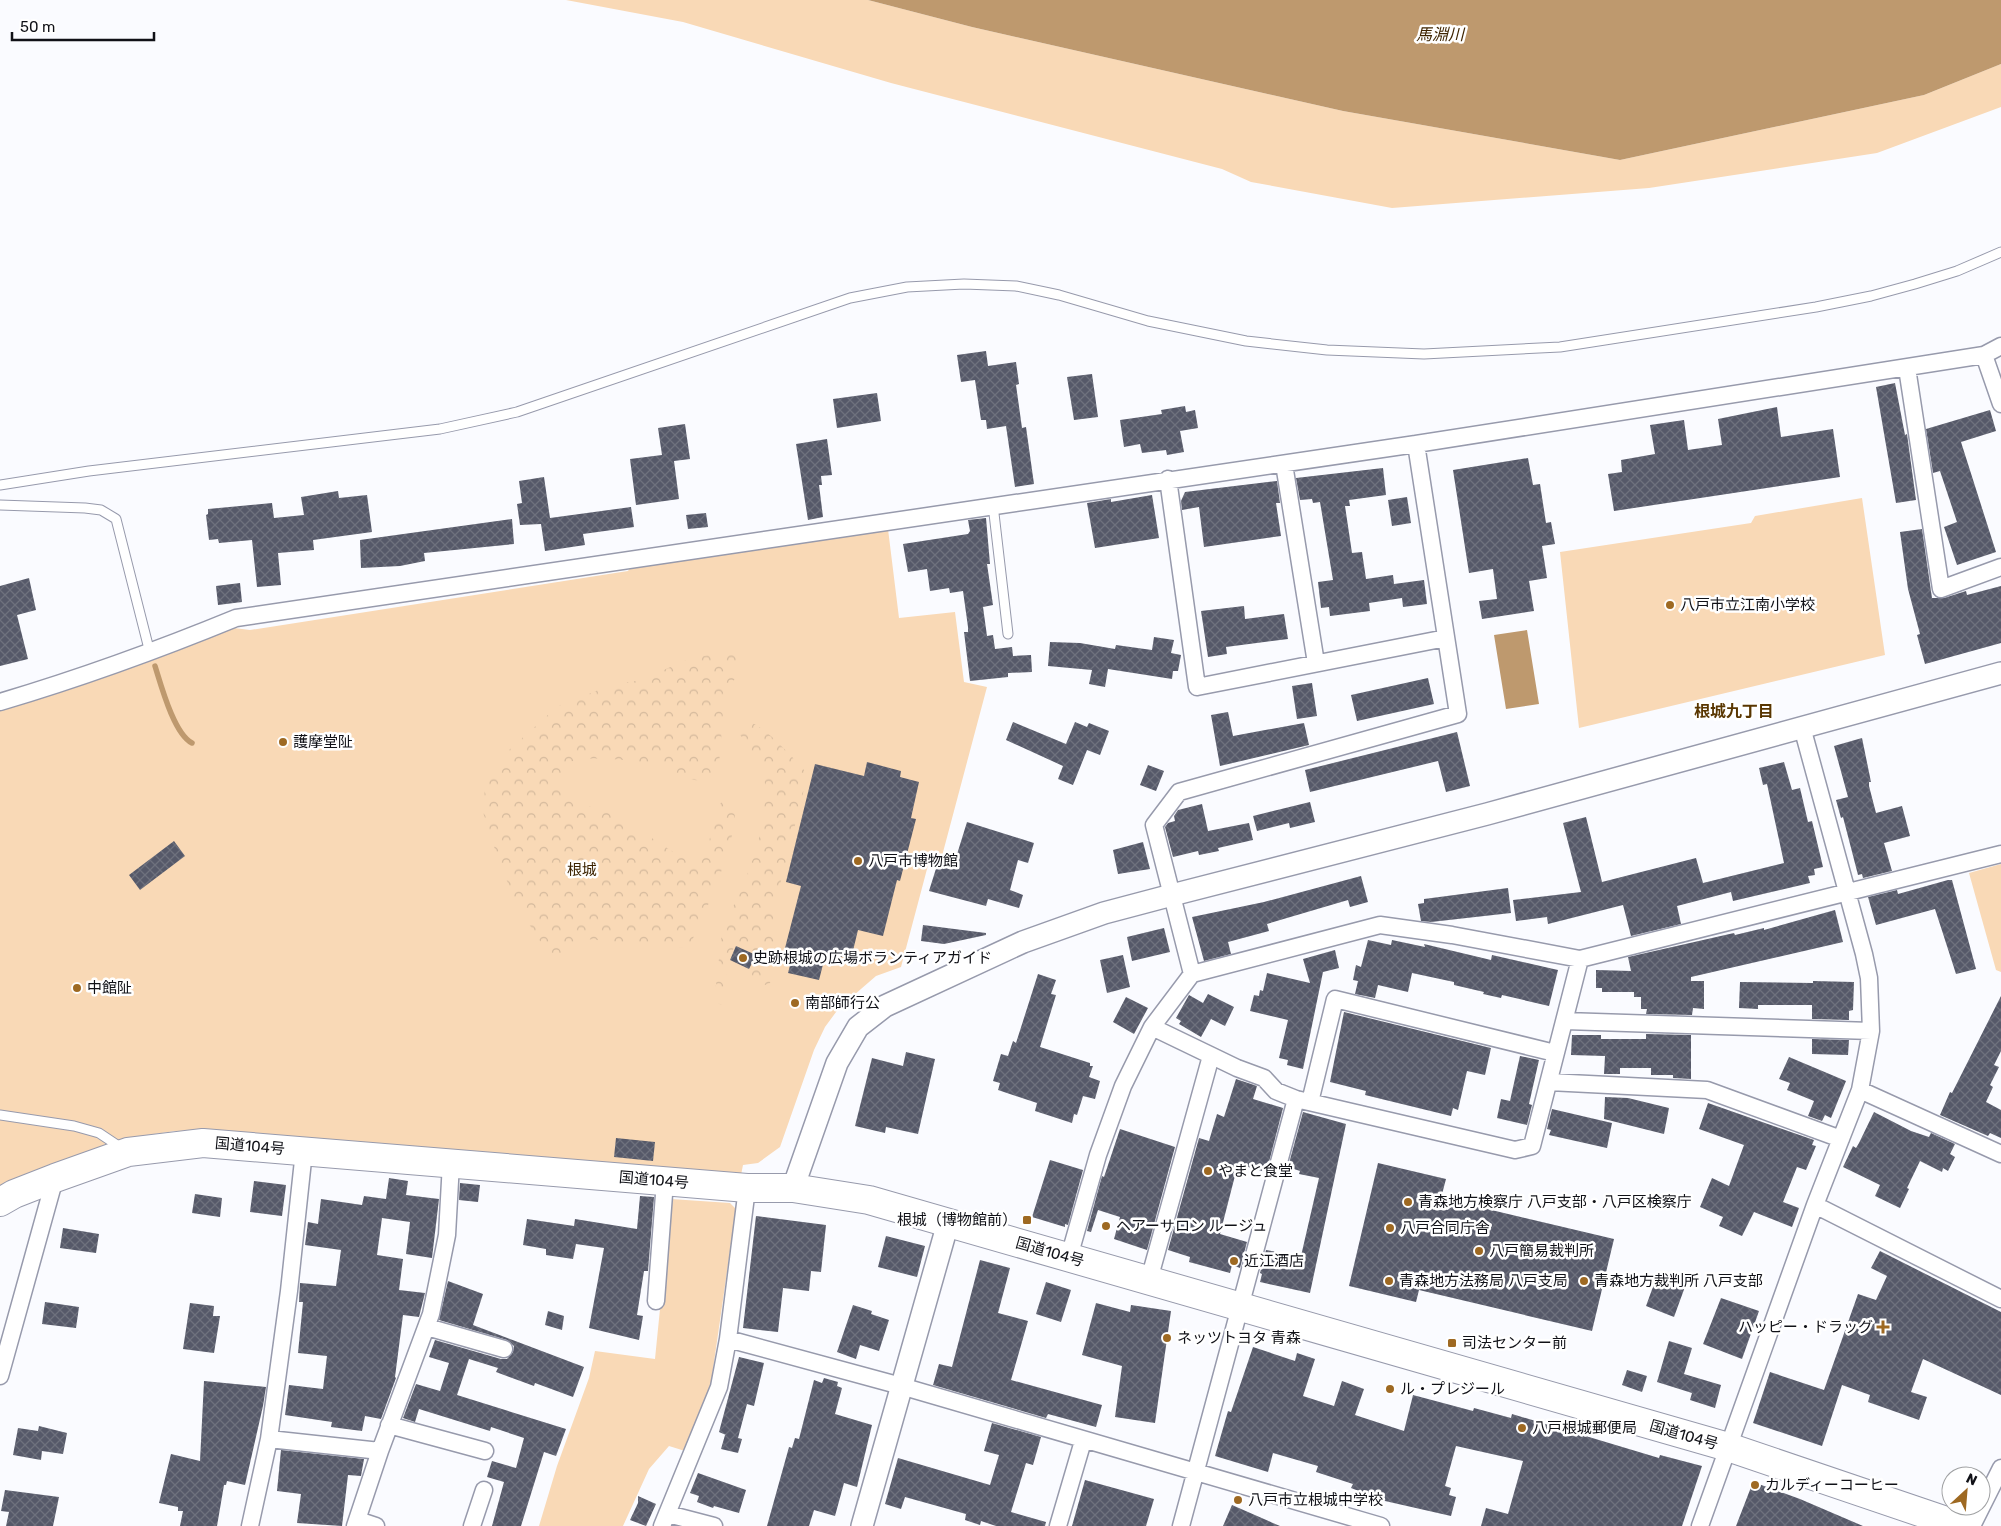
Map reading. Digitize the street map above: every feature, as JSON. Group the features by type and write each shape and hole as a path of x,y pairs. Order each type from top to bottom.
{"highway":[{"name":"国道104号","path":"0,1202 14,1194 128,1152 203,1143 747,1188 793,1188 869,1200 1728,1447 1961,1526"}],"street":[{"path":"0,702 74,680 150,653 236,618 1168,479 1416,444 1907,368 1984,355 2001,346"},
{"path":"1984,355 2001,404"},
{"path":"1907,368 1941,588 2001,567"},
{"path":"1192,974 1154,825 1178,792 1458,714 1416,444"},
{"path":"1284,464 1316,663"},
{"path":"1168,479 1197,687 1446,638"},
{"path":"793,1188 837,1064 858,1027 878,1011 1023,942 1104,914 1172,895 1487,814 2001,672"},
{"path":"1700,1526 1815,1205 1860,1090 1871,1031 1869,978 1802,726"},
{"path":"1069,1257 1123,1086 1152,1027 1192,974 1380,925 1452,935 1580,959 1848,894 2001,854"},
{"path":"1152,1027 1211,1056 1264,1078 1276,1091 1303,1100 1515,1150 1532,1146 1580,959"},
{"path":"1181,1526 1240,1306 1336,999 1555,1053"},
{"path":"1565,1021 1871,1031"},
{"path":"1149,1280 1211,1056"},
{"path":"1549,1082 1707,1090 1841,1139"},
{"path":"1860,1090 2001,1154"},
{"path":"250,1526 269,1439 289,1291 304,1151"},
{"path":"376,1526 356,1523 389,1425 427,1327 438,1285 447,1235 451,1163"},
{"path":"0,1376 55,1178"},
{"path":"656,1301 665,1181"},
{"path":"714,1526 665,1520 719,1387 728,1339 747,1188"},
{"path":"1815,1205 2001,1299"},
{"path":"862,1526 948,1223"},
{"path":"427,1327 504,1349"},
{"path":"728,1339 901,1386 1084,1441 1381,1526"},
{"path":"389,1425 485,1451"},
{"path":"269,1439 380,1450"},
{"path":"1058,1526 1084,1441"},
{"path":"1972,1526 2001,1468"},
{"path":"472,1526 484,1490"}],"lane":[{"path":"0,485 89,471 440,429 483,421 517,412 850,298 907,287 964,284 1016,286 1059,295 1148,321 1246,341 1327,350 1424,354 1560,347 1816,307 1871,296 1915,284 1957,271 2001,252"},
{"path":"0,505 85,508 101,510 116,519 150,653"},
{"path":"993,505 1008,634"},
{"path":"0,1115 91,1130 99,1133 128,1152"}],"green space":[{"path":"566,0 868,0 972,27 1343,111 1620,160 1924,95 2001,64 2001,107 1877,153 1649,188 1392,208 1251,182 1222,169 891,83 683,22"},
{"path":"1862,498 1885,655 1579,728 1560,552 1751,523 1755,516"},
{"name":"根城","path":"888,529 899,618 955,612 964,682 987,687 942,856 931,854 901,967 876,976 839,1008 825,1027 814,1050 780,1147 758,1163 743,1165 741,1175 220,1130 175,1131 128,1138 31,1172 0,1188 0,707 226,627 250,630 628,571 630,568"},
{"path":"729,652 737,653 739,665 738,672 724,705 719,760 716,772 705,779 693,780 664,767 602,758 570,762 562,770 558,781 563,793 577,802 618,816 681,857 696,862 703,856 707,848 716,812 720,804 726,797 732,799 735,812 728,850 713,894 690,945 681,948 576,938 567,958 556,957 540,941 518,907 499,862 483,812 485,787 492,771 510,749 558,706 611,685 641,680 691,658"},
{"path":"741,719 749,721 766,732 804,770 807,777 778,893 774,918 779,951 770,983 766,985 753,978 752,971 758,957 757,953 738,944 735,945 728,960 724,1002 722,1005 714,1002 722,932 750,868 762,828 766,790 762,766 738,732 737,724"},
{"path":"2001,864 2001,972 1996,970 1969,873"},
{"path":"671,1199 730,1203 736,1209 711,1383 685,1451 669,1446 649,1469 623,1526 539,1526 557,1466 589,1378 595,1351 655,1359"}],"water":[{"name":"馬淵川","path":"868,0 2001,0 2001,64 1924,95 1620,160 1343,111 972,27"},
{"path":"1527,630 1539,704 1506,709 1494,635"}],"building":[{"path":"986,351 988,366 1016,362 1019,384 1016,385 1022,428 1026,427 1034,484 1015,487 1006,426 987,429 986,420 981,420 975,380 961,382 957,355"},
{"path":"1092,374 1098,417 1074,420 1067,377"},
{"path":"1895,383 1905,435 1907,434 1916,500 1896,503 1876,387"},
{"path":"877,393 881,421 837,428 833,399"},
{"path":"1185,406 1186,412 1195,410 1198,428 1180,431 1184,452 1167,455 1166,450 1142,453 1140,444 1124,447 1120,420 1162,414 1161,410"},
{"path":"1777,407 1781,437 1833,429 1840,477 1614,511 1608,474 1622,472 1621,460 1655,454 1650,425 1684,420 1688,450 1722,445 1718,419"},
{"path":"1990,410 1996,431 1961,442 1996,552 1957,565 1944,527 1957,522 1940,471 1933,473 1926,429"},
{"path":"685,424 690,459 674,461 679,499 636,505 630,459 662,455 658,428"},
{"path":"827,439 832,475 821,476 822,485 819,485 823,517 808,520 796,444"},
{"path":"1528,458 1533,485 1540,484 1546,523 1551,522 1555,544 1542,546 1547,578 1529,581 1534,611 1482,619 1479,601 1497,599 1493,569 1469,573 1453,470"},
{"path":"1383,468 1386,495 1349,500 1350,506 1345,506 1352,553 1362,552 1366,579 1393,575 1394,584 1424,580 1427,604 1403,607 1402,598 1369,603 1370,611 1330,616 1329,607 1321,608 1318,582 1333,580 1320,502 1313,503 1312,499 1300,500 1296,478"},
{"path":"544,477 550,518 631,507 634,527 583,534 585,545 545,551 541,524 520,525 517,504 522,503 519,481"},
{"path":"1277,481 1280,503 1276,503 1281,536 1204,547 1199,507 1182,510 1181,501 1185,492"},
{"path":"338,491 339,498 367,495 372,532 313,540 314,550 278,553 281,585 257,587 252,540 219,543 218,539 209,540 206,515 208,514 208,509 272,503 274,518 304,515 301,497"},
{"path":"1152,495 1159,538 1095,548 1087,503 1111,499 1111,502"},
{"path":"1407,497 1411,523 1392,526 1388,500"},
{"path":"706,513 708,527 688,529 686,515"},
{"path":"986,518 990,564 987,564 993,605 983,607 987,636 993,635 995,649 1012,647 1013,656 1031,655 1032,672 1008,673 1008,677 970,681 964,632 968,632 968,627 963,591 950,593 949,588 930,591 927,569 908,572 903,544 968,534 970,531 968,520"},
{"path":"512,519 514,544 424,553 425,561 400,566 361,568 360,540"},
{"path":"1922,529 1932,598 1944,598 1966,591 1967,595 2001,586 2001,643 1925,664 1917,635 1920,634 1908,589 1900,532"},
{"path":"29,578 36,610 17,615 28,659 0,666 0,586"},
{"path":"240,583 242,602 218,605 216,586"},
{"path":"1244,606 1245,619 1284,614 1288,639 1226,647 1227,654 1208,657 1201,611"},
{"path":"1154,637 1174,640 1171,653 1181,655 1178,671 1173,671 1172,679 1108,669 1105,687 1089,684 1092,670 1048,666 1050,642 1080,643 1115,649 1116,645 1152,650"},
{"path":"1428,678 1434,704 1357,721 1351,695"},
{"path":"1312,683 1317,716 1297,719 1292,686"},
{"path":"1228,712 1233,736 1304,723 1309,745 1220,766 1211,715"},
{"path":"1013,722 1066,744 1075,722 1087,727 1089,723 1109,731 1100,755 1087,750 1073,785 1058,779 1063,766 1006,740"},
{"path":"1457,732 1470,786 1446,792 1438,761 1310,792 1305,770"},
{"path":"1862,738 1871,782 1869,782 1869,786 1876,813 1902,806 1910,836 1884,843 1892,871 1863,878 1862,874 1858,875 1843,817 1841,818 1836,800 1848,797 1834,746"},
{"path":"867,762 901,771 900,777 919,782 911,818 916,819 900,881 897,880 883,936 858,930 851,959 826,953 819,980 788,973 794,950 785,948 801,886 786,882 815,764 864,776"},
{"path":"1784,762 1792,790 1800,788 1808,822 1812,821 1823,867 1814,869 1815,875 1808,876 1810,883 1733,901 1731,892 1677,906 1681,924 1631,936 1623,905 1548,924 1547,917 1516,921 1513,900 1581,892 1563,823 1586,817 1602,882 1696,858 1703,883 1784,863 1767,784 1763,785 1759,768"},
{"path":"1148,765 1164,771 1156,791 1140,785"},
{"path":"1310,802 1315,822 1290,828 1289,823 1257,831 1253,816"},
{"path":"1202,804 1208,831 1249,823 1253,840 1218,848 1219,851 1199,855 1198,851 1173,857 1165,827 1168,823 1175,821 1174,816 1178,810"},
{"path":"967,822 1034,843 1028,863 1018,860 1010,890 1023,895 1019,908 988,899 986,906 929,891 939,859 954,864"},
{"path":"174,841 185,856 140,890 129,875"},
{"path":"1143,842 1150,869 1118,874 1113,850"},
{"path":"1361,876 1368,902 1350,907 1348,900 1267,924 1269,931 1228,942 1231,954 1204,961 1192,917 1264,902"},
{"path":"1952,880 1976,969 1956,974 1935,909 1876,925 1868,897 1897,890 1898,894"},
{"path":"1508,888 1511,913 1431,922 1421,921 1418,904 1424,903 1424,899"},
{"path":"1835,910 1843,942 1691,977 1691,981 1704,981 1704,1009 1693,1008 1692,1015 1646,1014 1647,1009 1641,1009 1641,997 1634,997 1634,992 1602,992 1602,988 1596,988 1596,970 1631,971 1628,957 1734,933 1735,935 1764,928 1764,930"},
{"path":"923,925 986,933 986,935 944,944 921,941"},
{"path":"1164,928 1170,952 1132,961 1127,937"},
{"path":"1368,940 1391,945 1392,940 1425,947 1424,944 1491,960 1492,955 1558,970 1549,1006 1502,995 1501,998 1483,994 1484,992 1454,985 1454,982 1412,973 1408,992 1378,985 1375,998 1355,994 1358,981 1353,980 1356,965 1361,967"},
{"name":"史跡根城の広場ボランティアガイド","path":"736,946 756,955 749,969 730,960"},
{"path":"1335,950 1339,968 1323,972 1303,1069 1287,1065 1288,1060 1279,1058 1288,1020 1250,1011 1254,995 1259,996 1260,990 1263,991 1267,973 1310,983 1303,959"},
{"path":"1123,955 1130,987 1107,993 1100,960"},
{"path":"1038,974 1056,980 1051,994 1056,995 1040,1047 1090,1063 1090,1066 1093,1066 1089,1077 1100,1081 1095,1099 1083,1096 1077,1115 1074,1114 1072,1123 1035,1111 1037,1103 998,1090 1000,1083 993,1081 1001,1054 1008,1056 1013,1041 1016,1043"},
{"path":"1813,981 1854,982 1853,1010 1849,1011 1849,1020 1812,1019 1812,1005 1758,1005 1758,1009 1739,1008 1740,982 1813,983"},
{"path":"1208,994 1234,1007 1225,1026 1211,1019 1201,1037 1179,1024 1181,1021 1176,1018 1189,995 1203,1003"},
{"path":"2001,996 2001,1051 1994,1065 1999,1067 1990,1085 1993,1087 1986,1102 2001,1110 2001,1138 1990,1133 1988,1136 1940,1115 1950,1092 1952,1093"},
{"path":"1126,997 1148,1008 1134,1034 1113,1022"},
{"path":"1344,1012 1491,1048 1485,1075 1467,1071 1458,1110 1453,1108 1451,1116 1365,1095 1366,1091 1330,1082"},
{"path":"1646,1034 1691,1035 1691,1079 1673,1078 1673,1075 1651,1075 1651,1068 1620,1068 1620,1074 1604,1074 1605,1056 1571,1055 1572,1035 1601,1035 1601,1039 1646,1039"},
{"path":"1812,1039 1849,1040 1848,1055 1812,1054"},
{"path":"906,1052 935,1059 918,1134 886,1127 885,1133 855,1126 872,1058 903,1066"},
{"path":"1520,1056 1539,1060 1529,1104 1532,1105 1527,1125 1497,1118 1501,1099 1510,1101"},
{"path":"1789,1057 1846,1081 1831,1118 1825,1115 1822,1121 1808,1116 1814,1101 1787,1090 1790,1083 1779,1079"},
{"path":"1236,1079 1257,1086 1253,1099 1283,1108 1269,1162 1264,1164 1262,1171 1238,1164 1220,1234 1247,1242 1240,1268 1232,1265 1230,1273 1189,1262 1190,1257 1168,1250 1199,1138 1209,1141 1217,1114 1224,1117"},
{"path":"1605,1097 1628,1098 1669,1108 1664,1134 1604,1119"},
{"path":"1708,1103 1814,1140 1812,1145 1816,1146 1806,1170 1797,1167 1783,1202 1799,1208 1792,1227 1754,1212 1742,1236 1719,1226 1723,1217 1700,1207 1712,1178 1729,1186 1744,1145 1699,1129"},
{"path":"1552,1109 1612,1123 1607,1148 1549,1135 1551,1130 1547,1129"},
{"path":"1303,1112 1346,1124 1310,1293 1260,1282 1262,1274 1260,1273 1266,1250 1301,1256 1319,1178 1299,1174 1300,1171 1288,1167"},
{"path":"1874,1112 1911,1131 1929,1137 1931,1133 1955,1144 1950,1154 1955,1157 1948,1171 1943,1168 1942,1172 1920,1161 1900,1208 1875,1196 1880,1185 1843,1167 1853,1146 1856,1148 1859,1143"},
{"path":"1120,1129 1175,1147 1147,1250 1114,1239 1120,1217 1098,1210 1091,1232 1087,1231 1102,1176 1104,1177"},
{"path":"616,1138 655,1142 653,1161 614,1157"},
{"path":"1050,1160 1083,1170 1068,1225 1065,1224 1065,1227 1032,1217"},
{"path":"1378,1163 1446,1179 1441,1198 1614,1239 1592,1331 1419,1290 1416,1302 1349,1286"},
{"path":"389,1178 408,1181 406,1195 439,1199 432,1258 406,1254 410,1222 382,1218 377,1255 403,1259 399,1290 425,1293 419,1317 403,1315 396,1378 381,1419 365,1416 362,1431 331,1427 332,1422 285,1415 289,1385 323,1389 327,1356 298,1353 303,1302 299,1302 300,1283 336,1286 341,1250 305,1245 308,1222 318,1224 321,1199 362,1205 364,1196 386,1199"},
{"path":"254,1181 286,1185 282,1216 250,1212"},
{"path":"460,1183 480,1185 478,1202 459,1200"},
{"path":"195,1194 222,1198 220,1217 192,1213"},
{"path":"640,1196 654,1197 648,1271 644,1271 637,1315 643,1316 639,1340 589,1328 604,1248 576,1244 573,1259 546,1255 546,1249 523,1245 527,1219 574,1226 575,1219 637,1229"},
{"path":"756,1216 826,1225 821,1272 811,1271 809,1291 783,1288 778,1332 743,1328"},
{"path":"63,1228 99,1234 96,1253 60,1248"},
{"path":"886,1236 925,1246 917,1277 878,1267"},
{"path":"1880,1251 2001,1312 2001,1395 1923,1359 1911,1392 1927,1397 1919,1420 1868,1402 1870,1395 1842,1385 1822,1446 1753,1423 1770,1372 1824,1390 1858,1294 1876,1300 1887,1276 1871,1268"},
{"path":"980,1260 1010,1268 998,1313 1028,1321 1011,1380 1102,1405 1096,1427 1048,1414 1046,1418 933,1385 939,1364 952,1367"},
{"path":"1658,1273 1686,1284 1674,1317 1646,1306"},
{"path":"448,1281 483,1294 473,1325 584,1367 573,1397 535,1383 534,1386 496,1372 498,1368 469,1359 457,1395 566,1429 556,1456 544,1452 521,1526 492,1526 504,1482 487,1477 492,1461 516,1468 524,1438 491,1427 490,1431 419,1409 415,1422 403,1418 416,1384 440,1391 449,1363 429,1357 435,1340 501,1359 507,1359 513,1352 514,1346 507,1340 439,1320"},
{"path":"1046,1282 1071,1290 1061,1322 1036,1314"},
{"path":"1721,1298 1759,1311 1742,1359 1703,1344"},
{"path":"45,1302 79,1307 76,1328 42,1324"},
{"path":"190,1303 214,1306 213,1316 220,1316 214,1353 183,1349"},
{"path":"1096,1303 1130,1312 1131,1305 1171,1311 1155,1423 1115,1417 1122,1366 1082,1355"},
{"path":"853,1305 872,1311 871,1314 889,1320 879,1351 860,1345 856,1359 837,1352"},
{"path":"548,1311 564,1316 562,1330 545,1325"},
{"path":"1669,1341 1692,1348 1684,1374 1721,1385 1715,1408 1690,1400 1692,1393 1657,1382"},
{"path":"1253,1347 1295,1361 1297,1353 1315,1359 1303,1396 1334,1406 1342,1381 1364,1389 1355,1415 1404,1431 1413,1395 1473,1411 1474,1408 1511,1418 1512,1414 1659,1458 1660,1455 1702,1466 1682,1526 1481,1526 1486,1508 1508,1514 1523,1461 1456,1446 1445,1486 1451,1488 1449,1495 1456,1497 1451,1516 1385,1501 1351,1488 1353,1484 1316,1472 1318,1466 1273,1453 1268,1472 1215,1456 1228,1411 1231,1412"},
{"path":"739,1357 764,1363 754,1406 747,1404 738,1438 742,1439 738,1453 721,1449 726,1435 719,1432"},
{"path":"1627,1370 1647,1376 1642,1392 1622,1385"},
{"path":"824,1378 838,1382 837,1386 842,1388 835,1414 872,1425 857,1487 844,1483 835,1516 814,1510 809,1526 767,1526 789,1447 792,1448 795,1438 799,1439 814,1380 822,1383"},
{"path":"204,1381 266,1387 263,1406 245,1485 227,1481 226,1485 224,1485 217,1526 180,1526 183,1511 178,1511 178,1507 159,1503 171,1454 200,1461"},
{"path":"992,1423 1041,1437 1033,1465 1026,1463 1011,1512 1046,1522 1045,1526 996,1526 981,1521 980,1525 965,1520 966,1514 905,1497 901,1509 885,1504 898,1458 990,1485 999,1455 984,1451"},
{"path":"39,1426 67,1433 63,1454 42,1451 41,1460 13,1455 18,1428 38,1431"},
{"path":"281,1450 364,1459 361,1476 348,1475 342,1526 297,1523 301,1494 277,1491"},
{"path":"698,1473 746,1490 739,1513 714,1506 713,1508 697,1502 699,1496 690,1493"},
{"path":"1085,1480 1154,1499 1146,1526 1072,1526"},
{"path":"1753,1482 1800,1499 1863,1526 1736,1526"},
{"path":"5,1490 59,1497 53,1526 6,1526 9,1512 1,1511"},
{"path":"638,1496 656,1504 646,1526 630,1520 638,1503"},
{"path":"1232,1505 1280,1526 1223,1526"}],"waterway":[{"path":"155,666 174,720 185,738 192,743"}],"place":[{"name":"八戸市立江南小学校","path":"1670,605"},
{"name":"護摩堂阯","path":"283,742"},
{"name":"八戸市博物館","path":"858,861"},
{"name":"史跡根城の広場ボランティアガイド","path":"743,958"},
{"name":"中館阯","path":"77,988"},
{"name":"南部師行公","path":"795,1003"},
{"name":"やまと食堂","path":"1208,1171"},
{"name":"青森地方検察庁 八戸支部・八戸区検察庁","path":"1408,1202"},
{"name":"根城（博物館前）","path":"1027,1220"},
{"name":"ヘアーサロン ルージュ","path":"1106,1226"},
{"name":"八戸合同庁舎","path":"1390,1228"},
{"name":"八戸簡易裁判所","path":"1479,1251"},
{"name":"近江酒店","path":"1234,1261"},
{"name":"青森地方法務局 八戸支局","path":"1389,1281"},
{"name":"青森地方裁判所 八戸支部","path":"1584,1281"},
{"name":"ハッピー・ドラッグ","path":"1883,1327"},
{"name":"ネッツトヨタ 青森","path":"1167,1338"},
{"name":"司法センター前","path":"1452,1343"},
{"name":"ル・プレジール","path":"1390,1389"},
{"name":"八戸根城郵便局","path":"1522,1428"},
{"name":"カルディーコーヒー","path":"1755,1485"},
{"name":"八戸市立根城中学校","path":"1238,1500"}],"district":[{"name":"根城九丁目","path":"1734,711"}]}
